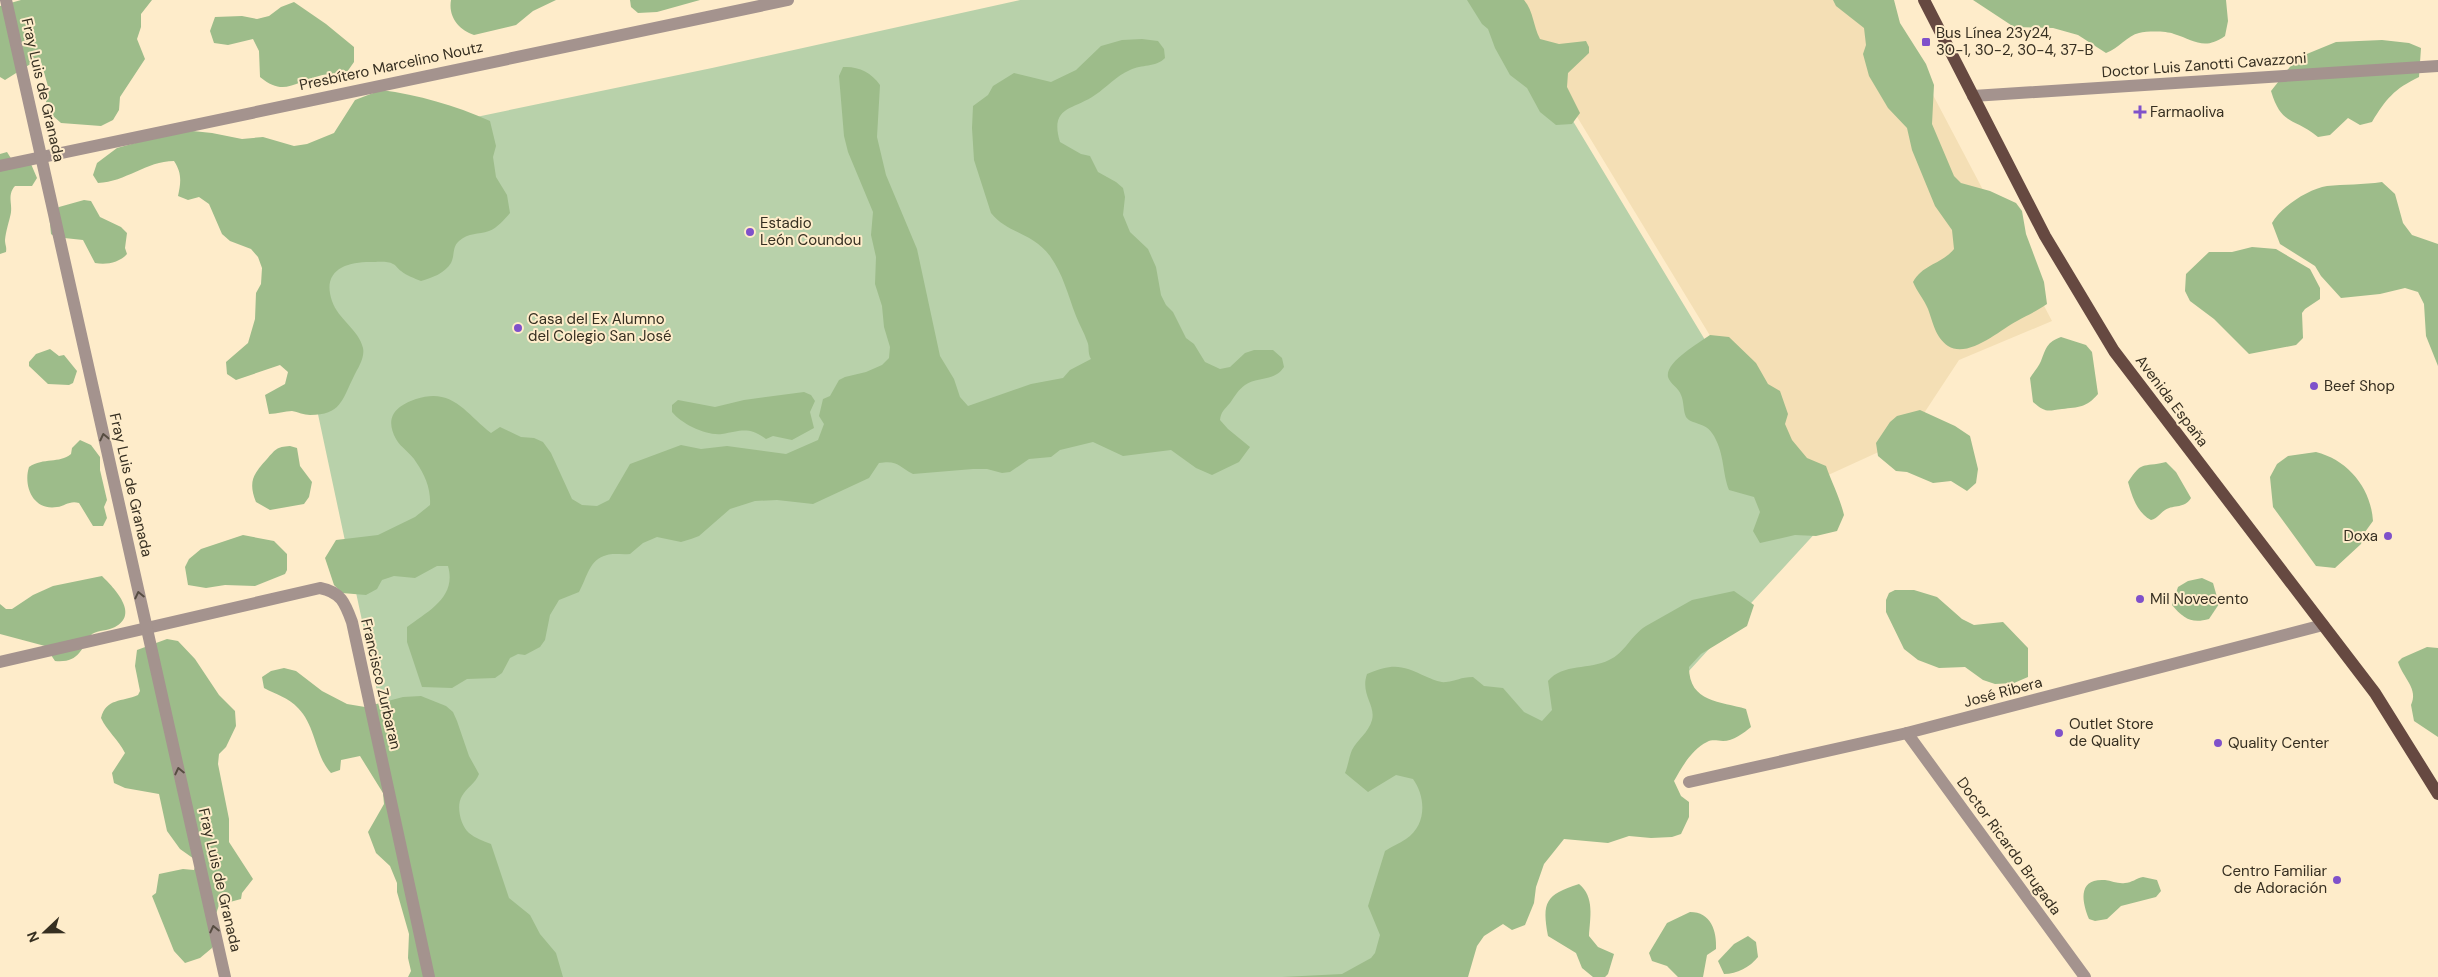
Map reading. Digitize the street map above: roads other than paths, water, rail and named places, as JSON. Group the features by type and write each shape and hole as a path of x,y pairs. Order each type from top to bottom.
{"main road":[{"name":"Avenida España","path":"1924,0 2045,236 2114,351 2374,693 2438,794"}],"street":[{"name":"Fray Luis de Granada","path":"6,0 225,977"},
{"name":"Presbítero Marcelino Noutz","path":"0,166 788,0"},
{"name":"Doctor Luis Zanotti Cavazzoni","path":"1973,96 2438,66"},
{"name":"Francisco Zurbaran","path":"0,662 320,588 333,590 345,605 352,622 429,977"},
{"name":"José Ribera","path":"1689,782 1907,733 2323,626"},
{"name":"Doctor Ricardo Brugada","path":"1907,733 2085,977"}],"place":[{"name":"Bus Línea 23y24, 30-1, 30-2, 30-4, 37-B","path":"1926,42"},
{"name":"Farmaoliva","path":"2140,112"},
{"name":"Estadio León Coundou","path":"750,232"},
{"name":"Casa del Ex Alumno del Colegio San José","path":"518,328"},
{"name":"Beef Shop","path":"2314,386"},
{"name":"Doxa","path":"2388,536"},
{"name":"Mil Novecento","path":"2140,599"},
{"name":"Outlet Store de Quality","path":"2059,733"},
{"name":"Quality Center","path":"2218,743"},
{"name":"Centro Familiar de Adoración","path":"2337,880"}]}
